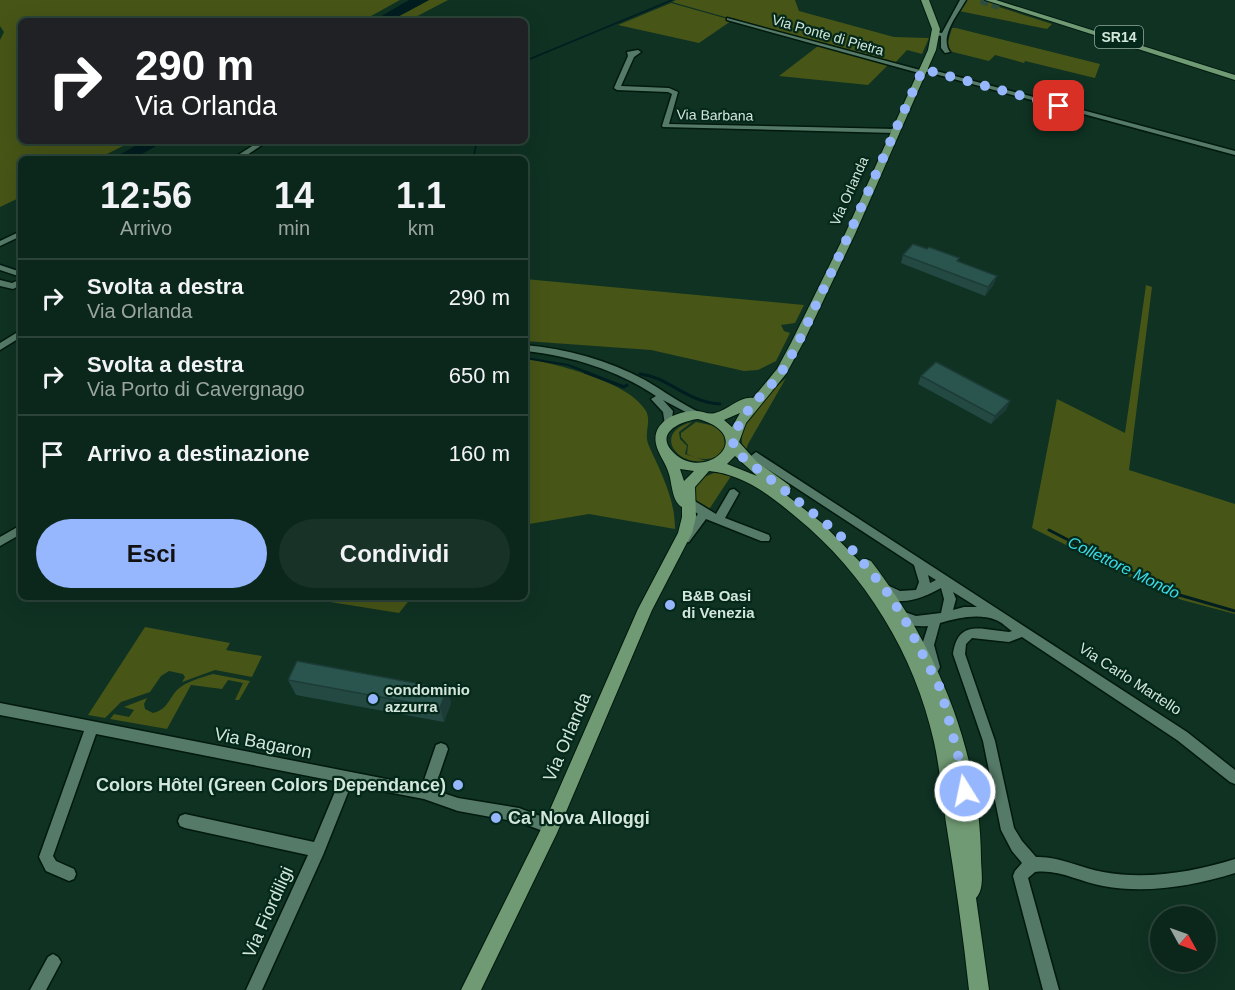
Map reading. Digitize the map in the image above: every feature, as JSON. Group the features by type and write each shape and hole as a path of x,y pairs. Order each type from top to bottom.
{"main road":[{"name":"SR14","path":"989,0 1199,67 1235,76"},
{"path":"927,1 940,34"},
{"name":"SR14","path":"1000,2 1199,67"},
{"name":"SR14","path":"1000,2 1235,76"},
{"name":"Via Orlanda","path":"733,444 740,421 782,371 804,328 850,234 895,129 940,34"},
{"name":"Via Orlanda","path":"713,418 735,411 770,385"},
{"path":"683,538 683,500 675,472 660,441 662,432 668,423 685,416 698,415 713,418 727,427 733,444 760,471 818,514 839,534 885,589 904,618 941,690 959,759 968,807 974,861 971,919"},
{"path":"706,466 724,459 733,444"},
{"path":"668,456 685,465 726,468 741,473 776,494 814,523 849,559 886,609 916,668 940,731 971,919 979,990"},
{"name":"Via Orlanda","path":"471,990 550,827 645,609 683,538 689,518 690,483 706,466"}],"street":[{"path":"947,52 940,34 949,26 963,0"},
{"name":"Via Ponte di Pietra","path":"729,19 1235,153"},
{"name":"Via Barbana","path":"632,56 617,88 669,90 676,93 665,126 895,129"},
{"path":"241,156 260,144"},
{"path":"0,244 18,235"},
{"path":"0,267 18,274"},
{"path":"0,283 13,286 18,284"},
{"path":"0,347 18,335"},
{"path":"528,348 594,362 631,378 698,415"},
{"path":"631,378 665,407 668,423"},
{"name":"Via Carlo Martello","path":"756,456 1182,736 1235,778"},
{"path":"719,519 734,493"},
{"path":"689,503 707,515 765,538"},
{"path":"683,538 703,515 707,515"},
{"path":"814,523 850,553 893,609 904,618"},
{"path":"0,542 18,531"},
{"path":"920,565 925,578 920,594"},
{"path":"885,589 906,597 920,594 944,581 950,598 950,607 928,645 941,690"},
{"path":"945,617 973,599"},
{"name":"Via Carlo Martello","path":"904,618 921,623 974,612 1001,617"},
{"path":"1021,631 1011,637 981,632 973,633 959,645 959,654 989,741 1008,830 1017,846 1033,865"},
{"name":"Via Bagaron","path":"0,709 426,793 435,799 516,814 550,827"},
{"path":"69,874 51,866 46,857 87,738 93,727"},
{"path":"426,793 441,748"},
{"name":"Via Fiordiligi","path":"254,990 318,850 347,778"},
{"name":"Via Fiordiligi","path":"184,821 318,850"},
{"path":"1051,990 1020,876 1033,865 1043,864 1103,879 1145,881 1183,878 1235,866"},
{"path":"38,990 53,962"}],"green space":[{"path":"0,0 400,0 367,18 18,18 18,144 127,144 103,156 18,156 18,198 0,207 0,40 4,32 0,26"},
{"path":"429,0 448,0 414,18 396,18"},
{"path":"676,0 795,0 799,11 894,37 929,38 922,54 907,50 895,63 888,63 672,2"},
{"path":"965,0 985,0 1001,5 999,7 1052,24 1047,29 959,11"},
{"path":"671,3 731,21 699,43 618,25"},
{"path":"952,28 1100,64 1095,78 995,55 989,61 949,51 947,45"},
{"path":"818,46 888,65 868,85 779,76"},
{"path":"528,279 804,305 795,323 781,325 784,331 790,333 776,361 758,370 744,371 651,350 528,341"},
{"path":"1146,285 1152,287 1129,470 1235,504 1235,614 1182,600 1152,588 1032,528 1057,399 1125,433"},
{"path":"528,359 573,370 609,383 625,391 646,411 648,415 647,441 670,496 675,529 589,514 528,526"},
{"path":"786,378 745,453 742,442 747,421 761,402"},
{"path":"692,422 679,432 680,439 687,446 685,454 706,461 685,458 673,447 671,440 673,433"},
{"path":"696,422 715,426 724,435 725,448 717,456 703,459 687,454 688,445 681,437 681,433"},
{"path":"716,472 733,473 708,511 694,502 695,485 702,478"},
{"path":"318,600 410,600 399,613"},
{"path":"145,627 230,643 226,650 262,656 252,677 215,670 182,682 185,677 183,674 169,671 161,676 150,692 121,702 105,718 88,715"},
{"path":"213,674 250,681 239,700 235,700 243,683 228,680 222,689 191,685 167,729 110,719 114,714 129,717 134,710 124,707 147,698 144,704 145,709 153,713 158,712 180,687"}],"water":[{"path":"409,0 429,0 396,18 378,18"},
{"path":"139,144 160,144 138,156 117,156"}],"building":[{"path":"913,244 959,258 957,261 997,276 988,287 903,255"},
{"path":"936,362 1010,401 995,416 921,376"},
{"path":"297,661 447,689 440,708 288,680"}],"waterway":[{"path":"528,60 672,0"},
{"path":"474,156 476,144"},
{"name":"Collettore Mondo","path":"528,358 568,365 589,373"},
{"name":"Collettore Mondo","path":"585,372 624,387 627,385"},
{"name":"Collettore Mondo","path":"640,374 660,380 697,399 720,404"},
{"name":"Collettore Mondo","path":"1049,530 1169,592 1235,611"}],"tunnel":[{"path":"981,0 999,6"}],"place":[{"name":"B&B Oasi di Venezia","path":"670,605"},
{"name":"condominio azzurra","path":"373,699"},
{"name":"Colors Hôtel (Green Colors Dependance)","path":"458,785"},
{"name":"Ca' Nova Alloggi","path":"496,818"}],"route":[{"path":"965,791 950,719 941,690 904,618 885,589 839,534 818,514 740,455 733,446 733,441 740,421 782,371 797,344 850,234 923,69 1059,106"}]}
